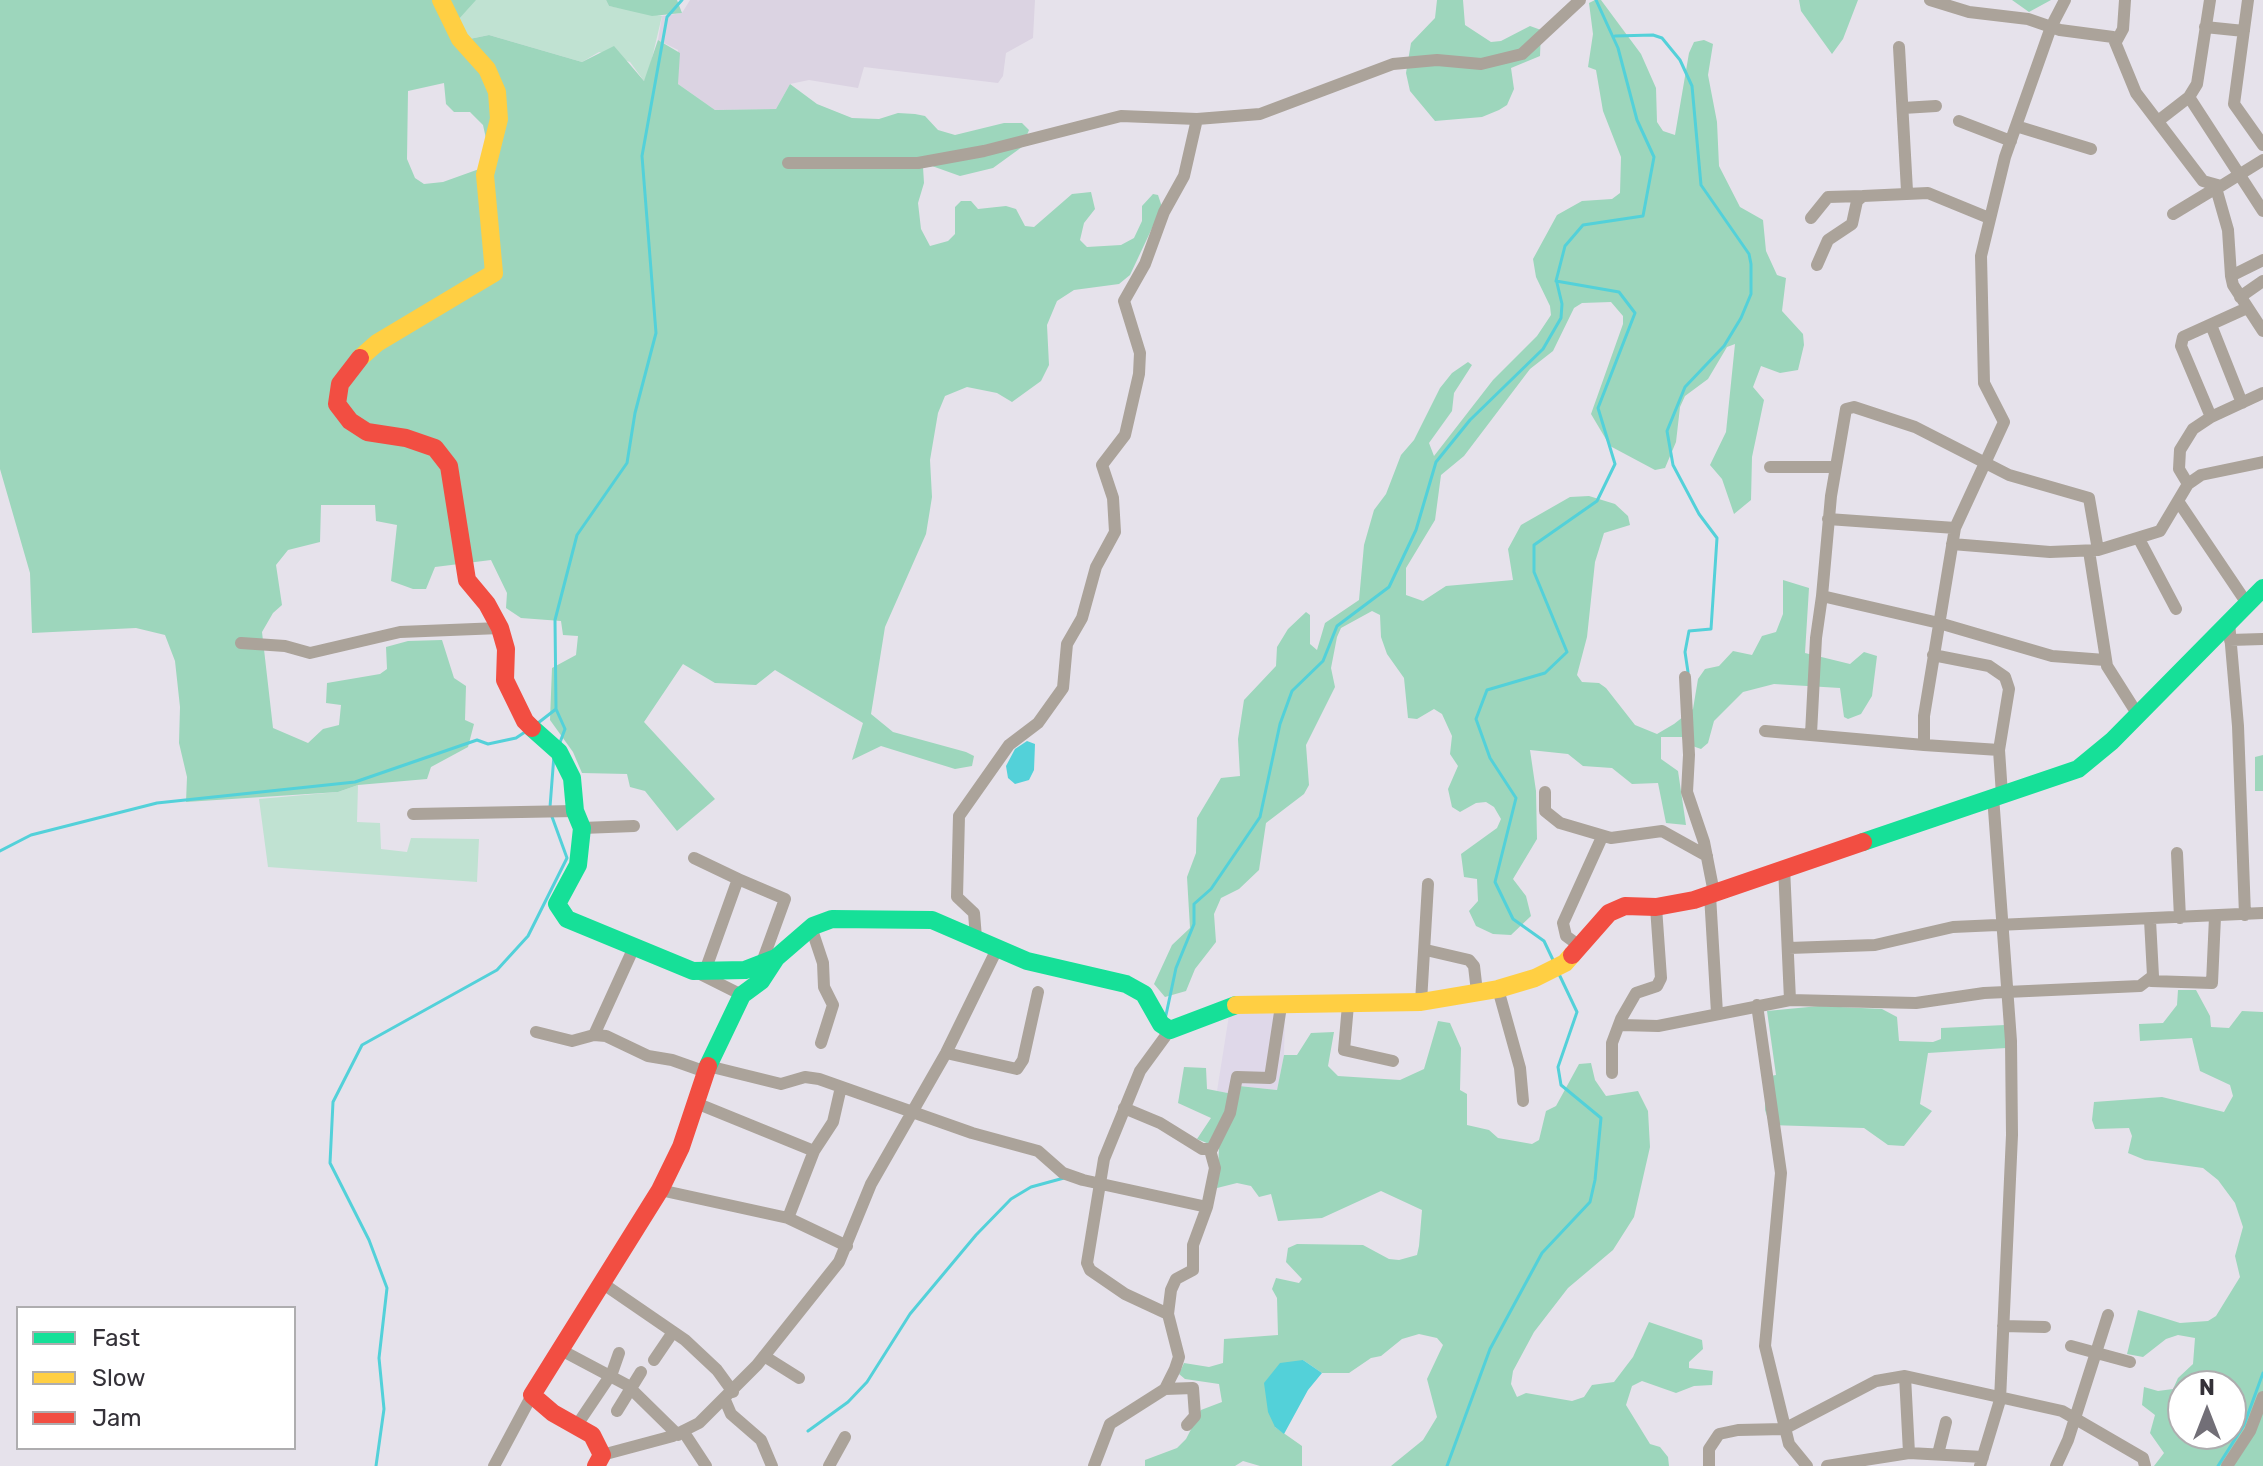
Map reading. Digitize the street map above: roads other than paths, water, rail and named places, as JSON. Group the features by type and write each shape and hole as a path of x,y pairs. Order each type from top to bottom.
{"street":[{"path":"441,0 441,6 460,39 487,69 497,92 499,119 485,175 494,273 377,343 353,364 340,384 337,404 350,421 367,432 406,438 435,448 449,466 467,580 487,604 500,628 506,649 505,680 530,727 554,749 572,778 564,816 578,865 557,904 567,919 699,971 742,995"},
{"path":"788,163 918,163 984,151 1121,116 1197,119 1260,114 1393,64 1437,60 1481,64 1502,60 1533,46 1580,0"},
{"path":"1930,0 1969,12 2028,19 2051,27 2107,35 2117,40"},
{"path":"1924,745 1933,655 1955,528 2004,422 1984,383 1986,347 1979,265 2011,141 2051,27 2065,0"},
{"path":"2125,0 2123,29 2117,40 2124,69 2136,93 2195,172 2216,188 2228,230 2231,276 2263,331"},
{"path":"2158,121 2189,97 2199,78 2210,0"},
{"path":"2248,0 2234,104 2263,145"},
{"path":"2205,27 2244,31"},
{"path":"1899,47 1907,191"},
{"path":"2189,97 2263,211"},
{"path":"1903,108 1936,106"},
{"path":"976,938 974,913 957,897 959,816 1009,745 1038,723 1063,688 1067,644 1082,618 1096,567 1115,532 1113,498 1102,465 1125,435 1139,374 1140,353 1124,301 1145,264 1164,212 1184,176 1197,119"},
{"path":"1959,121 2011,141"},
{"path":"2016,126 2091,149"},
{"path":"2173,214 2263,160"},
{"path":"1811,218 1828,197 1907,191 1936,195 1989,218"},
{"path":"1817,265 1819,253 1828,240 1852,224 1857,201 1863,196"},
{"path":"2231,276 2263,260"},
{"path":"2211,417 2181,346 2183,337 2211,325 2244,302 2263,281"},
{"path":"2211,325 2242,403"},
{"path":"2188,484 2179,469 2180,450 2193,429 2211,417 2263,393"},
{"path":"1811,734 1816,638 1828,519 1845,413 1850,407 1931,433 2031,484 2089,498 2105,660 2138,715"},
{"path":"1952,544 2094,551 2139,539 2166,526 2188,484 2210,472 2263,462"},
{"path":"1770,467 1836,467"},
{"path":"1164,1312 1125,1294 1088,1267 1099,1183 1124,1108 1144,1064 1167,1029 1229,1006 1421,1002 1498,989 1557,967 1581,947 1589,932 1609,913 1625,906 1656,907 1712,894 2078,769 2101,752 2229,631 2257,599 2178,501"},
{"path":"1828,519 1955,528"},
{"path":"2139,539 2176,609"},
{"path":"1822,596 1939,623 2052,656 2105,660"},
{"path":"241,643 285,646 310,653 400,632 500,628"},
{"path":"2229,631 2263,639"},
{"path":"2229,631 2238,726 2245,915"},
{"path":"1827,1466 1909,1453 1938,1454 1982,1462 2000,1400 2012,1105 1997,796 1999,750 2009,689 2005,677 1989,666 1933,655"},
{"path":"1685,677 1689,755 1687,792 1707,856 1712,894 1717,1013"},
{"path":"1765,731 1999,750"},
{"path":"1545,792 1549,817 1602,837 1624,838 1662,831 1707,856"},
{"path":"413,814 564,816 634,826"},
{"path":"1581,947 1566,936 1563,923 1602,837"},
{"path":"2177,853 2180,918"},
{"path":"494,1466 532,1395 660,1190 681,1147 707,1069 742,995 761,981 769,962 785,899 694,858"},
{"path":"1784,867 1790,1000"},
{"path":"699,971 738,879"},
{"path":"1421,1002 1428,884"},
{"path":"1612,1073 1612,1043 1621,1019 1636,993 1660,982 1656,907"},
{"path":"1789,948 1864,947 1898,941 1944,927 2263,913"},
{"path":"699,971 733,971 769,962 811,927 841,918 903,916 932,920 1027,961 1126,984 1144,994 1167,1029"},
{"path":"1621,1025 1658,1026 1790,1000 1916,1003 2006,991 2128,988 2151,981 2212,983 2215,917"},
{"path":"2150,920 2151,981"},
{"path":"811,927 823,963 824,987 833,1005 821,1043"},
{"path":"594,1035 635,945"},
{"path":"532,1395 597,1441 599,1460 680,1433 699,1423 729,1396 839,1262 871,1184 946,1053 997,949"},
{"path":"1426,950 1469,960 1474,966 1477,992"},
{"path":"1498,989 1520,1068 1523,1101"},
{"path":"946,1053 1017,1069 1023,1060 1038,992"},
{"path":"1348,1005 1344,1050 1393,1061"},
{"path":"1757,1005 1781,1173 1764,1335 1784,1429 1794,1453 1807,1466"},
{"path":"1165,1389 1178,1359 1164,1312 1172,1283 1195,1267 1193,1245 1207,1207 1215,1168 1210,1150 1230,1113 1237,1077 1270,1078 1281,1006"},
{"path":"536,1032 572,1041 594,1035 606,1036 648,1056 781,1084 810,1077 1038,1151 1063,1173 1207,1207"},
{"path":"788,1218 814,1151 833,1122 841,1087"},
{"path":"696,1103 814,1151"},
{"path":"1124,1108 1210,1150"},
{"path":"660,1190 788,1218 847,1246"},
{"path":"602,1283 673,1332 717,1370 729,1396 731,1414 761,1440 772,1466"},
{"path":"2056,1466 2108,1315"},
{"path":"2003,1326 2045,1327"},
{"path":"654,1360 673,1332"},
{"path":"2071,1346 2130,1362"},
{"path":"561,1350 632,1391 680,1433 706,1466"},
{"path":"577,1425 610,1376 619,1353"},
{"path":"764,1356 799,1378"},
{"path":"617,1411 641,1372"},
{"path":"1905,1376 1909,1453"},
{"path":"1709,1466 1709,1449 1719,1434 1738,1430 1784,1429 1876,1381 1905,1376 1977,1390 2000,1400 2062,1411 2143,1458 2145,1466"},
{"path":"1094,1466 1114,1420 1165,1389 1193,1388 1195,1416 1187,1425"},
{"path":"2233,1464 2263,1397"},
{"path":"1938,1454 1946,1422"},
{"path":"829,1466 845,1437"}],"water":[{"path":"1027,741 1035,744 1034,770 1029,780 1015,784 1008,778 1006,766 1015,749"},
{"path":"1303,1360 1322,1373 1308,1390 1284,1434 1275,1427 1268,1412 1264,1383 1280,1363"}],"waterway":[{"path":"538,723 556,709 555,620 577,535 627,463 635,413 656,333 642,156 667,17 682,0"},
{"path":"1554,962 1544,941 1513,919 1495,882 1516,798 1490,758 1476,719 1487,690 1545,673 1567,652 1534,572 1534,545 1597,501 1615,464 1598,408 1635,313 1619,292 1556,281 1565,246 1583,225 1643,216 1654,157 1637,120 1618,48 1596,0"},
{"path":"1615,36 1653,35 1662,38 1680,60 1692,86 1701,185 1749,254 1751,264 1751,294 1741,318 1724,346 1685,387 1667,431 1673,465 1699,514 1717,538 1711,629 1689,631 1685,652 1688,672"},
{"path":"1166,1015 1176,968 1194,924 1194,904 1211,889 1260,817 1280,724 1292,691 1323,661 1337,626 1389,587 1416,530 1436,462 1470,420 1543,349 1561,318 1562,304 1557,283"},
{"path":"556,709 565,729 559,745"},
{"path":"0,851 31,835 157,803 355,782 477,740 488,744 516,738 525,732"},
{"path":"550,807 554,755"},
{"path":"376,1466 384,1409 379,1358 387,1288 369,1240 330,1163 333,1102 362,1045 497,970 528,936 567,858 551,814"},
{"path":"1447,1466 1490,1349 1542,1253 1590,1202 1595,1180 1601,1118 1561,1085 1558,1067 1577,1012 1558,972"},
{"path":"808,1431 848,1402 867,1382 910,1314 976,1235 1011,1199 1031,1187 1064,1178"},
{"path":"2218,1466 2244,1425 2263,1373"}]}
